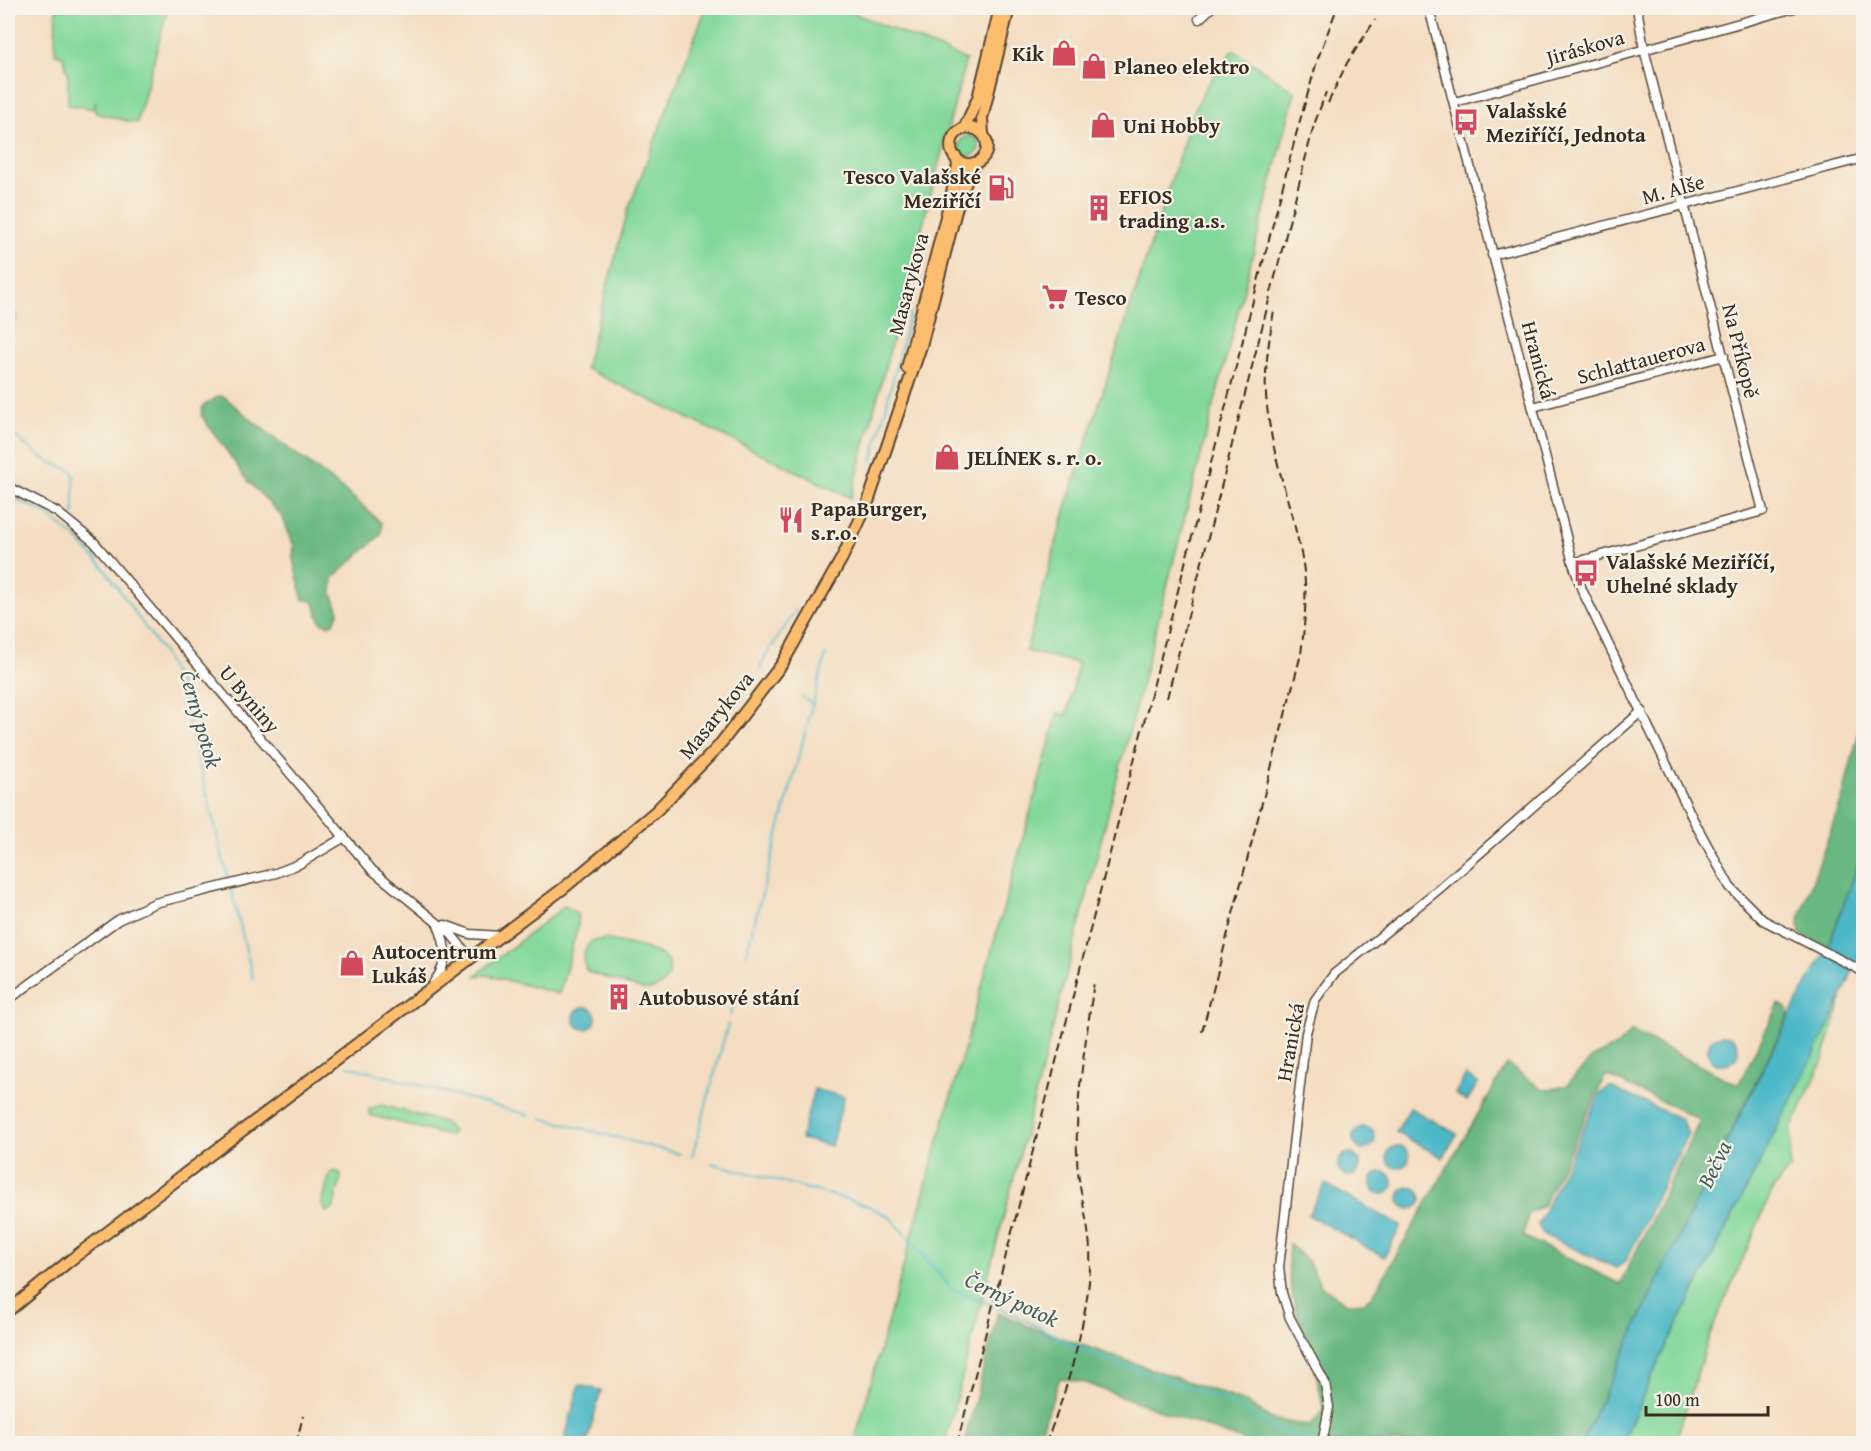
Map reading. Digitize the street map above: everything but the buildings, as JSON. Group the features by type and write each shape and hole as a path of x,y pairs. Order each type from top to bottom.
{"main road":[{"name":"Masarykova","path":"894,421 958,165 952,141 964,129 978,98 1000,8"},
{"name":"Masarykova","path":"8,1311 430,987 565,887 656,811 699,769 737,724 782,664 842,558 867,505 921,346 959,199 974,163 986,151 982,134 982,118 1009,8"},
{"path":"964,129 974,129 982,134"},
{"path":"956,157 964,163 974,163"}],"street":[{"path":"1199,19 1211,8"},
{"name":"Hranická","path":"1429,8 1572,563 1582,590 1726,882 1756,915 1787,934 1863,972"},
{"name":"Na Příkopě","path":"1572,563 1763,511 1644,49 1636,8"},
{"name":"Jiráskova","path":"1455,102 1794,8"},
{"name":"M. Alše","path":"1492,255 1863,158"},
{"name":"Schlattauerova","path":"1533,407 1724,356"},
{"name":"U Byniny","path":"8,487 57,512 94,542 343,838 392,888 437,922"},
{"name":"Hranická","path":"1323,1442 1329,1407 1325,1383 1290,1318 1282,1293 1279,1267 1306,1033 1315,1000 1334,974 1439,889 1642,711"},
{"path":"8,1000 118,920 155,903 299,864 343,838"},
{"path":"437,922 470,934 500,936"},
{"path":"437,922 451,934 470,958"},
{"path":"430,987 444,970 445,961 443,938 437,922"}],"green space":[{"path":"56,8 168,8 137,123 95,113 96,101 93,109 68,105 68,74 63,56 55,54"},
{"path":"706,8 842,8 966,60 851,498 585,368 628,210"},
{"path":"1233,50 1295,92 945,1443 854,1443 1058,713 1067,715 1078,663 1026,651 1069,497 1193,113 1206,87"},
{"path":"969,136 976,139 979,146 976,153 969,156 962,153 959,146 962,139"},
{"path":"219,396 225,397 263,430 344,490 382,524 381,535 333,578 332,594 339,611 334,623 328,625 321,622 313,601 303,600 293,559 294,546 282,516 248,481 201,415 203,406"},
{"path":"1863,658 1864,700 1857,692"},
{"path":"1863,715 1863,852 1828,947 1800,934 1799,919 1842,799"},
{"path":"565,906 577,914 578,926 559,994 487,975 475,976"},
{"path":"605,939 643,948 663,957 670,968 666,980 657,988 644,990 588,972 583,960 584,952 592,941"},
{"path":"1842,999 1821,1065 1791,1129 1790,1168 1773,1189 1710,1334 1675,1443 1622,1444 1657,1365"},
{"path":"1779,1004 1787,1008 1789,1015 1668,1259 1581,1443 1250,1443 1082,1382 1060,1378 1037,1443 964,1444 998,1312 1033,1328 1243,1401 1272,1419 1310,1426 1323,1411 1315,1369 1295,1308 1288,1266 1289,1244 1308,1261 1321,1286 1347,1304 1364,1302 1372,1297 1507,1064 1543,1090 1566,1086 1592,1058 1618,1045 1632,1031 1738,1085","holes":["1606,1075 1700,1120 1620,1284 1523,1236 1529,1213 1543,1206"]},
{"path":"381,1105 443,1122 453,1132 448,1136 370,1115 369,1109"},
{"path":"335,1171 340,1173 341,1178 333,1209 326,1212 322,1204 330,1173"}],"water":[{"path":"1863,852 1863,947 1833,1017 1657,1365 1622,1443 1581,1444 1668,1259 1795,1005 1828,947"},
{"path":"585,1007 593,1010 596,1018 593,1026 585,1029 577,1026 574,1018 577,1010"},
{"path":"1723,1035 1734,1039 1738,1050 1734,1061 1723,1065 1712,1061 1708,1050 1712,1039"},
{"path":"1466,1075 1478,1083 1467,1101 1455,1094"},
{"path":"1610,1087 1681,1119 1688,1133 1626,1261 1616,1268 1544,1235 1538,1225 1600,1093"},
{"path":"814,1089 844,1097 831,1146 801,1139"},
{"path":"1410,1108 1457,1134 1443,1158 1396,1132"},
{"path":"1360,1127 1368,1127 1375,1134 1375,1142 1368,1149 1360,1149 1353,1142 1353,1134"},
{"path":"1394,1146 1402,1146 1409,1153 1409,1161 1402,1168 1394,1168 1387,1161 1387,1153"},
{"path":"1349,1154 1357,1157 1360,1165 1357,1173 1349,1176 1341,1173 1338,1165 1341,1157"},
{"path":"1382,1172 1390,1175 1393,1183 1390,1191 1382,1194 1374,1191 1371,1183 1374,1175"},
{"path":"1325,1184 1401,1226 1384,1257 1308,1215"},
{"path":"1406,1187 1414,1187 1421,1194 1421,1202 1414,1209 1406,1209 1399,1202 1399,1194"},
{"path":"579,1385 601,1390 587,1443 565,1438"}],"waterway":[{"path":"8,293 16,317 8,336"},
{"path":"872,462 910,313"},
{"path":"8,432 46,460 67,468 74,474 74,515"},
{"name":"Černý potok","path":"8,496 42,511 75,537 104,568 163,653 179,684 229,882"},
{"path":"760,669 765,657 796,610"},
{"path":"746,954 826,654"},
{"path":"802,697 812,704"},
{"name":"Černý potok","path":"231,888 253,979"},
{"path":"730,1016 736,992"},
{"path":"692,1157 728,1024"},
{"name":"Černý potok","path":"348,1066 529,1115"},
{"name":"Černý potok","path":"542,1118 680,1154"},
{"name":"Černý potok","path":"712,1163 864,1204 889,1216 952,1289 1003,1309 1088,1352 1226,1401 1270,1427 1317,1444"}],"railway":[{"path":"957,1444 1297,131 1318,58 1337,8"},
{"path":"1328,103 1347,63 1375,20"},
{"path":"1167,698 1314,125 1326,92"},
{"path":"1202,1032 1301,654 1304,630 1304,570 1273,444 1267,406 1266,370 1274,310"},
{"path":"1045,1444 1070,1375 1083,1321 1090,1271 1090,1249 1077,1166 1077,1133 1080,1089 1094,981"},
{"path":"296,1444 303,1416"}],"place":[{"name":"Kik","path":"1064,53"},
{"name":"Planeo elektro","path":"1094,66"},
{"name":"Valašské Meziříčí, Jednota","path":"1466,122"},
{"name":"Uni Hobby","path":"1103,125"},
{"name":"Tesco Valašské Meziříčí","path":"1001,188"},
{"name":"EFIOS trading a.s.","path":"1099,208"},
{"name":"Tesco","path":"1055,297"},
{"name":"JELÍNEK s. r. o.","path":"947,457"},
{"name":"PapaBurger, s.r.o.","path":"791,520"},
{"name":"Valašské Meziříčí, Uhelné sklady","path":"1586,573"},
{"name":"Autocentrum Lukáš","path":"352,963"},
{"name":"Autobusové stání","path":"619,997"}],"water label":[{"name":"Bečva","path":"1714,1164"}]}
